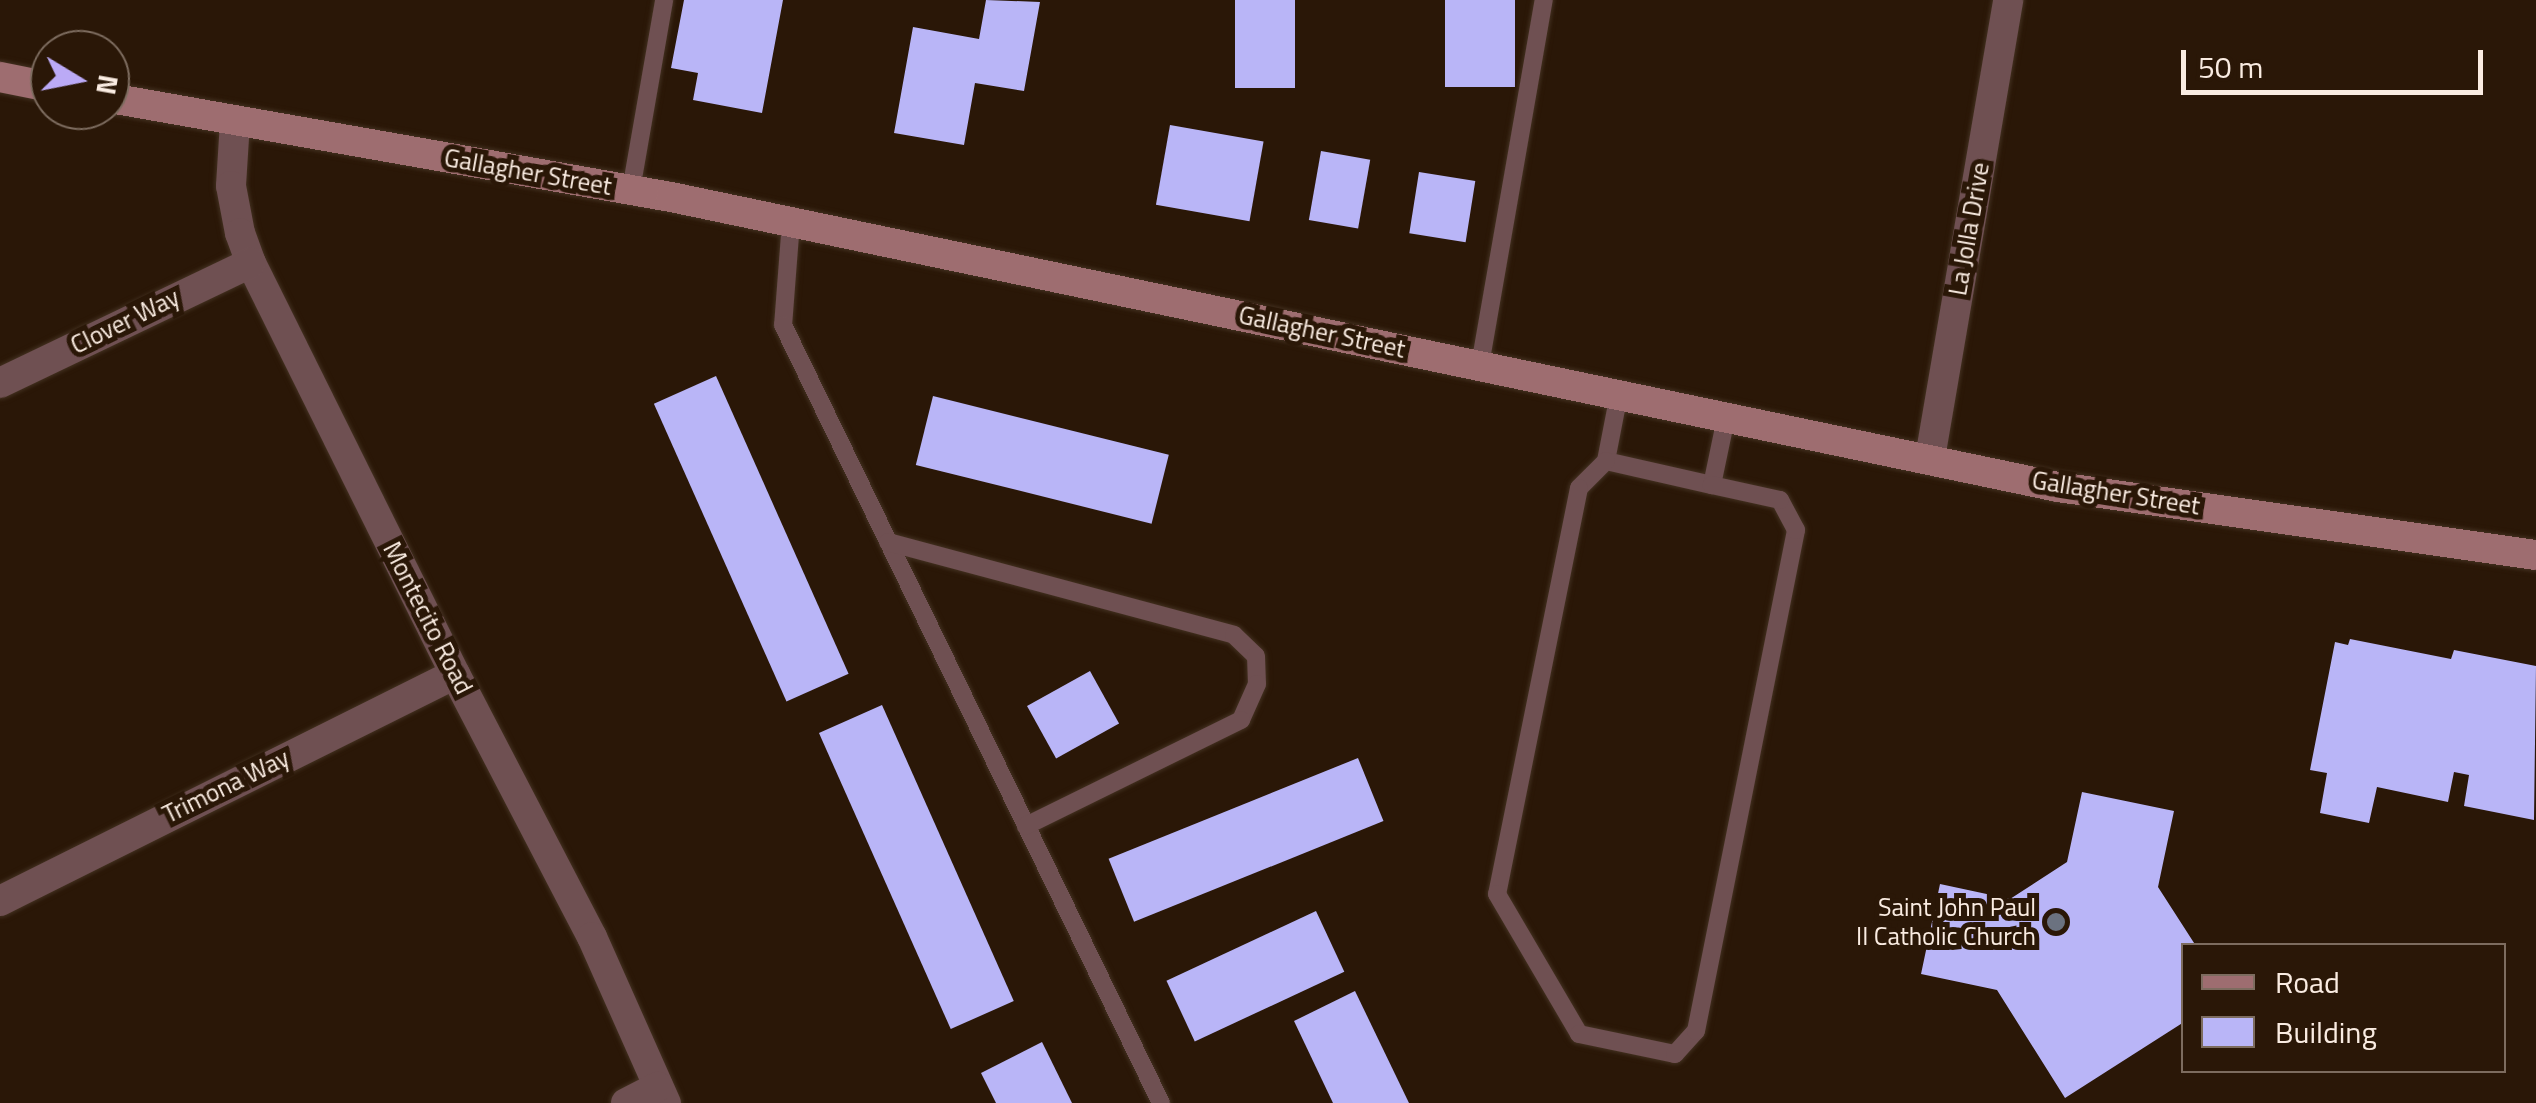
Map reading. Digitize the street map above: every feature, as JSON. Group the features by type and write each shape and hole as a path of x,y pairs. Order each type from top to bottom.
{"street":[{"name":"La Jolla Drive","path":"1930,458 2008,0"},
{"path":"0,77 30,83"},
{"name":"Gallagher Street","path":"130,102 631,190 2058,487 2536,555"},
{"name":"Montecito Road","path":"234,122 231,186 240,232 252,263 455,674 592,937 662,1095"},
{"name":"Clover Way","path":"0,383 252,263"},
{"name":"Trimona Way","path":"0,902 455,674"},
{"path":"626,1103 662,1095"}],"lane":[{"path":"631,190 664,0"},
{"path":"1480,365 1544,0"},
{"path":"790,222 782,325 1161,1103"},
{"path":"1606,461 1780,500 1796,530 1696,1031 1675,1054 1579,1034 1498,894 1580,488 1606,461 1619,394"},
{"path":"1712,485 1726,418"},
{"path":"888,542 1234,636 1256,656 1257,684 1241,720 1026,826"}],"building":[{"path":"684,0 783,0 762,113 693,100 698,73 671,68"},
{"path":"986,0 1040,2 1024,91 975,83 964,145 894,133 913,27 979,39"},
{"path":"1235,0 1295,0 1295,88 1235,88"},
{"path":"1445,0 1515,0 1515,87 1445,87"},
{"path":"1170,125 1264,141 1249,221 1156,205"},
{"path":"1321,151 1370,160 1358,229 1309,220"},
{"path":"1419,172 1475,181 1466,242 1409,233"},
{"path":"716,376 849,674 786,701 654,404"},
{"path":"933,396 1169,455 1152,524 916,465"},
{"path":"2350,639 2451,659 2454,650 2536,666 2534,820 2464,806 2469,775 2454,772 2448,802 2377,787 2369,823 2320,813 2327,773 2310,770 2335,642 2348,645"},
{"path":"1090,671 1119,723 1056,758 1027,706"},
{"path":"882,705 1014,1001 951,1029 819,733"},
{"path":"1358,758 1383,821 1134,922 1109,859"},
{"name":"Saint John Paul II Catholic Church","path":"2082,792 2174,811 2158,887 2194,943 2181,943 2181,1024 2065,1098 1997,990 1921,974 1940,884 2010,899 2067,862"},
{"path":"1316,911 1344,972 1195,1041 1166,981"},
{"path":"1355,991 1409,1103 1333,1103 1294,1021"},
{"path":"1042,1042 1072,1103 996,1103 981,1073"}],"place":[{"name":"Saint John Paul II Catholic Church","path":"2056,922"}]}
